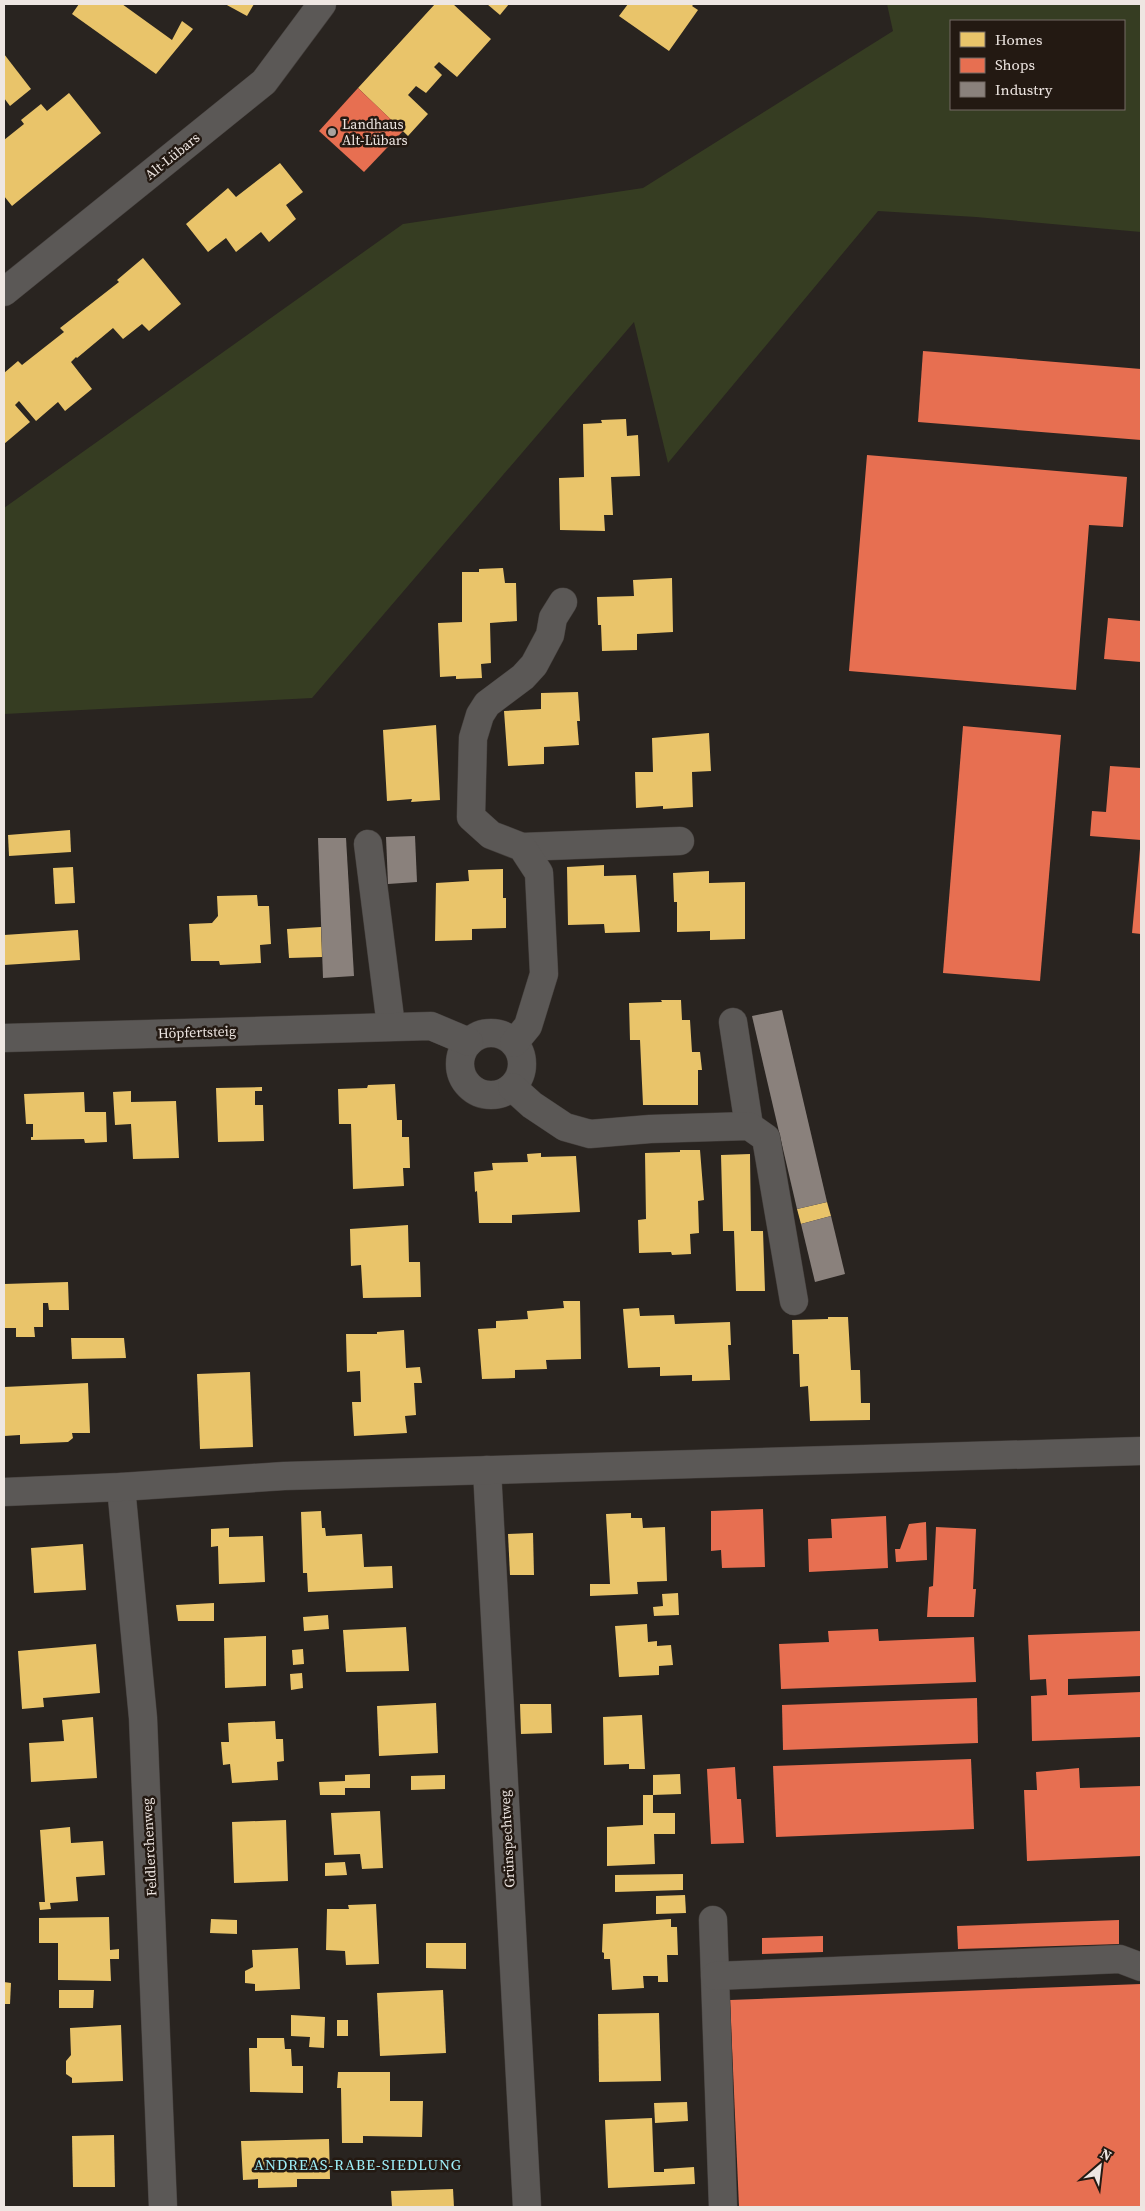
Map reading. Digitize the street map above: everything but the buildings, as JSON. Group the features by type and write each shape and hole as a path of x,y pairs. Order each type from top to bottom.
{"street":[{"name":"Alt-Lübars","path":"4,292 264,82 322,4"},
{"path":"563,602 553,618 550,635 534,665 523,676 486,704 473,738 471,817 491,835 522,847 680,841"},
{"path":"368,844 391,1026"},
{"path":"514,1043 528,1026 544,974 539,872 522,847"},
{"path":"733,1022 749,1126"},
{"name":"Höpfertsteig","path":"4,1038 431,1026 469,1042"},
{"path":"486,1033 506,1036 514,1043 520,1051 522,1070 518,1080 512,1087 493,1095 473,1089 466,1081 461,1066 463,1051 469,1042 477,1036 486,1033"},
{"path":"512,1087 532,1104 565,1127 590,1134 650,1129 749,1126 766,1138 794,1301"},
{"path":"4,1492 121,1487 284,1476 1141,1451"},
{"name":"Grünspechtweg","path":"487,1470 527,2207"},
{"name":"Feldlerchenweg","path":"121,1487 143,1718 163,2207"},
{"path":"713,1920 722,2207"},
{"path":"715,1976 1120,1959 1141,1967"}],"green space":[{"path":"887,4 1141,4 1141,232 976,217 878,211 668,463 634,322 312,698 4,714 4,508 403,224 643,188 893,31"}],"place":[{"name":"Landhaus Alt-Lübars","path":"332,132"}],"district":[{"name":"ANDREAS-RABE-SIEDLUNG","path":"358,2165"}]}
